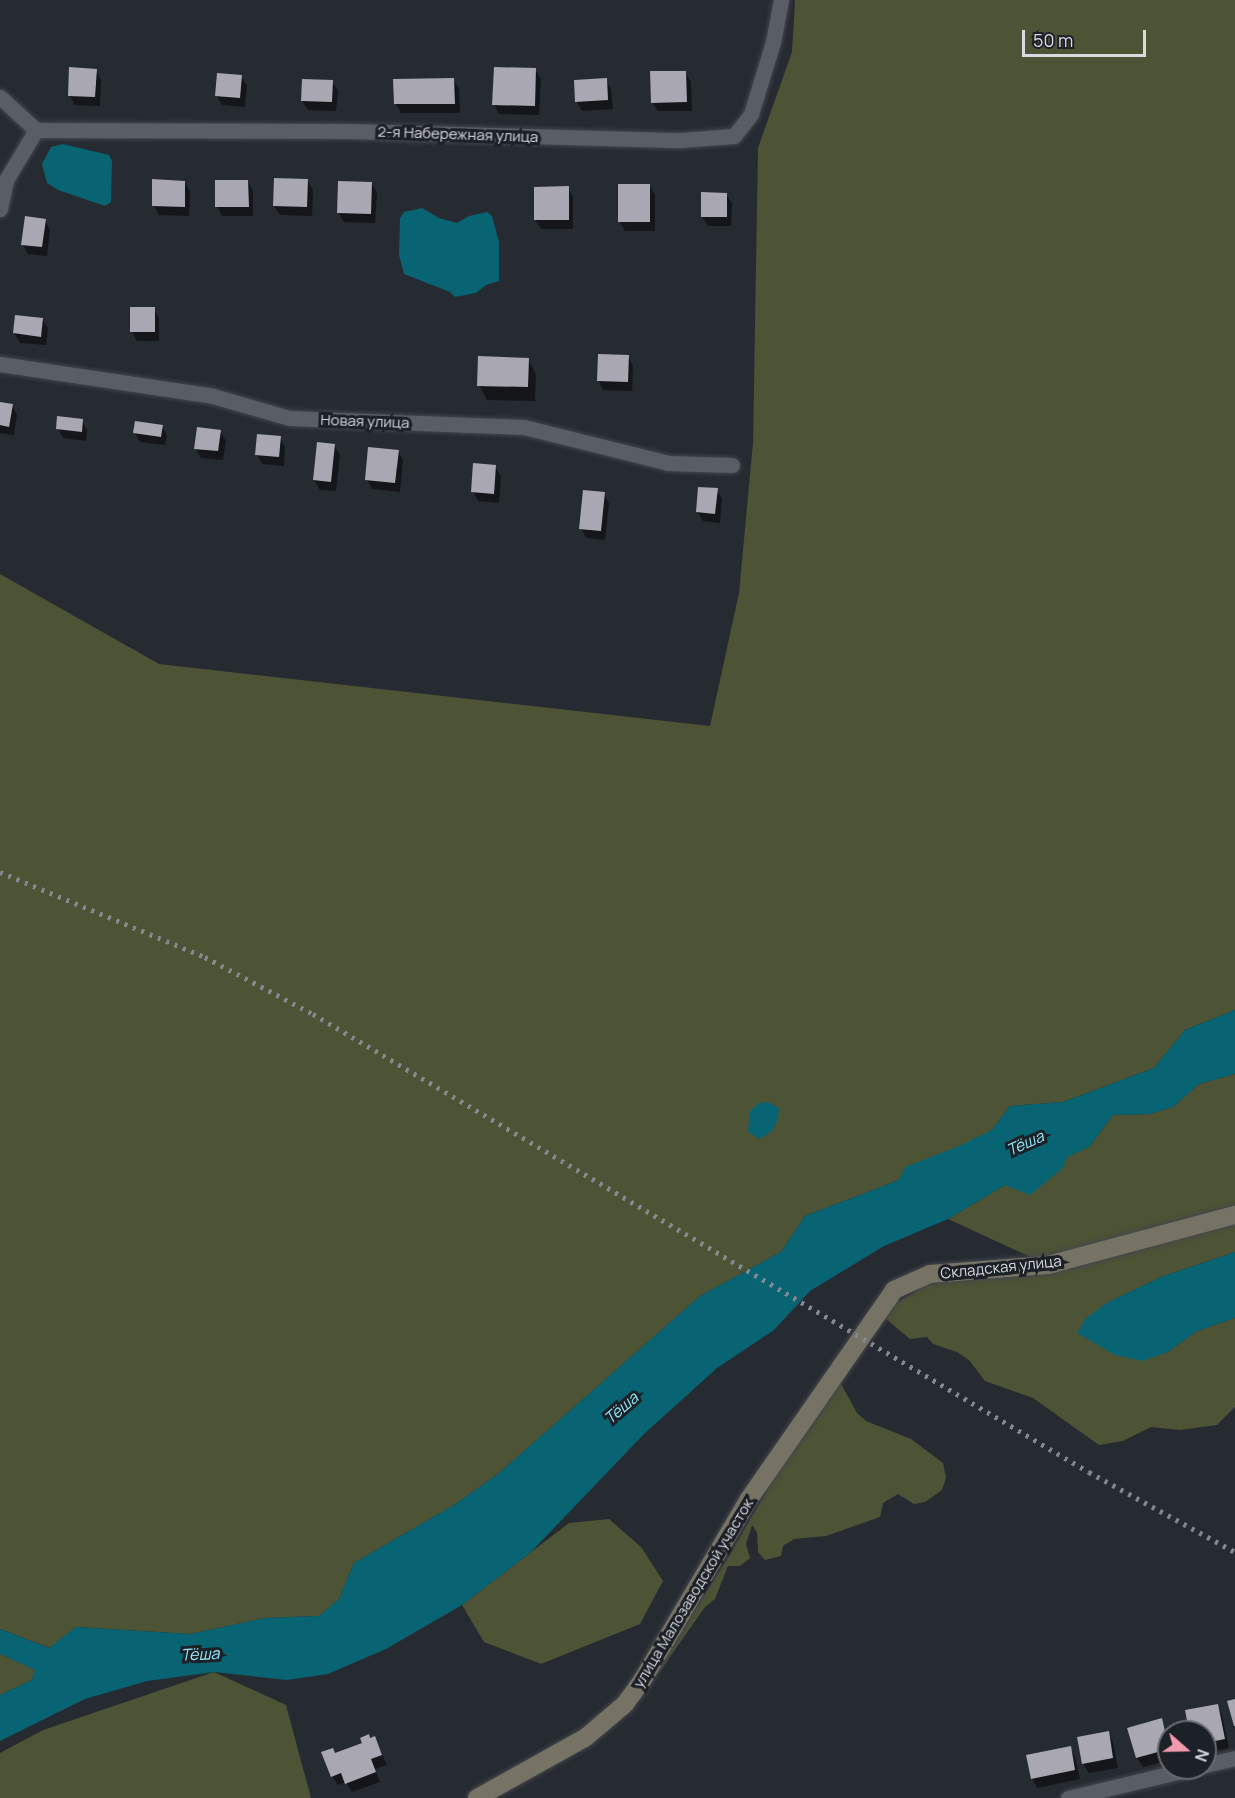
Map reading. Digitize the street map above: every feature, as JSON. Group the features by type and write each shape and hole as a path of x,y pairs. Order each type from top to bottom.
{"street":[{"name":"2-я Набережная улица","path":"36,130 349,131 681,140 734,136 751,114 773,42 781,0"},
{"path":"0,97 36,130 6,180 0,209"},
{"name":"Новая улица","path":"0,364 213,396 289,418 524,427 668,463 732,465"},
{"name":"Складская улица","path":"859,1336 894,1290 930,1274 1048,1265 1235,1215"},
{"name":"улица Малозаводской участок","path":"477,1798 585,1738 625,1704 643,1679 749,1499 859,1336"},
{"path":"1217,1763 1235,1758"},
{"path":"1068,1798 1157,1777"}],"green space":[{"path":"795,0 1235,0 1235,1010 1185,1030 1154,1068 1063,1102 1010,1106 992,1130 899,1180 805,1216 781,1252 700,1296 498,1474 454,1505 354,1563 339,1599 319,1616 265,1618 190,1634 76,1627 50,1648 0,1629 0,574 159,664 710,726 739,593 753,443 758,148 792,52"},
{"path":"1235,1074 1235,1215 1048,1265 948,1219 1005,1185 1089,1147 1113,1115 1150,1114 1173,1107 1199,1084"},
{"path":"1235,1221 1235,1252 1161,1277 1107,1303 1168,1352 1197,1331 1235,1318 1235,1407 1217,1425 1180,1430 1151,1427 1123,1441 1099,1445 1033,1398 985,1381 969,1360 957,1352 933,1344 927,1337 910,1339 885,1318 888,1308 925,1286"},
{"path":"839,1380 857,1413 866,1421 911,1439 943,1463 946,1478 942,1490 925,1502 914,1504 898,1494 883,1503 880,1517 826,1536 794,1539 783,1546 781,1556 765,1560 758,1552 757,1532 752,1525 746,1544 750,1558 740,1566 728,1566 715,1599 705,1607 653,1681 651,1679 726,1561 795,1443"},
{"path":"609,1519 641,1547 663,1581 640,1624 541,1664 484,1642 462,1605 569,1523"},
{"path":"0,1654 36,1670 32,1680 0,1695"},
{"path":"214,1672 286,1705 311,1798 0,1798 0,1753 43,1730"}],"water":[{"path":"63,144 109,155 112,161 111,202 105,206 58,190 47,183 42,164 51,147"},
{"path":"422,208 439,218 457,223 469,216 487,212 492,216 499,242 499,281 486,285 476,293 455,297 450,292 404,274 399,255 400,218 404,212"},
{"name":"Тёша","path":"1235,1010 1235,1074 1199,1084 1173,1107 1150,1114 1113,1115 1089,1147 1067,1157 1063,1168 1030,1195 1005,1185 948,1219 884,1246 810,1291 774,1330 717,1368 644,1434 531,1552 462,1605 386,1649 328,1674 287,1680 214,1672 147,1681 85,1699 0,1741 0,1695 32,1680 35,1670 0,1654 0,1629 49,1648 76,1627 190,1634 265,1618 319,1616 339,1599 354,1563 454,1505 498,1474 700,1296 781,1252 805,1216 899,1180 905,1167 959,1146 992,1130 1010,1106 1063,1102 1154,1068 1185,1030"},
{"path":"768,1102 779,1108 778,1119 772,1131 759,1139 748,1132 750,1111 759,1103"},
{"path":"1235,1252 1235,1318 1197,1331 1168,1352 1142,1361 1115,1355 1077,1333 1086,1318 1107,1303 1161,1277"}],"building":[{"path":"69,67 97,69 95,97 68,96"},
{"path":"494,67 536,68 535,106 492,105"},
{"path":"650,71 686,71 687,102 651,103"},
{"path":"217,73 242,75 240,98 215,96"},
{"path":"454,78 455,104 394,104 393,79"},
{"path":"607,78 608,100 575,102 574,80"},
{"path":"302,79 333,80 332,102 301,101"},
{"path":"274,178 308,179 307,207 273,206"},
{"path":"152,179 185,181 185,207 152,206"},
{"path":"215,180 248,180 249,207 215,207"},
{"path":"338,181 372,182 371,214 337,213"},
{"path":"618,184 650,184 650,222 618,222"},
{"path":"569,186 569,220 534,220 534,187"},
{"path":"701,192 727,193 727,217 701,217"},
{"path":"25,216 46,219 42,247 21,245"},
{"path":"130,307 155,307 155,332 130,332"},
{"path":"15,315 43,318 41,337 13,333"},
{"path":"598,354 629,355 628,382 597,381"},
{"path":"478,356 529,358 528,387 477,386"},
{"path":"0,402 13,404 9,427 0,425"},
{"path":"57,416 83,419 82,432 56,429"},
{"path":"135,421 163,425 161,437 133,433"},
{"path":"197,427 221,430 218,451 194,449"},
{"path":"257,434 281,436 279,457 255,455"},
{"path":"317,442 335,444 331,482 313,480"},
{"path":"368,447 399,450 395,483 365,480"},
{"path":"473,463 496,465 494,494 471,492"},
{"path":"698,487 718,488 715,514 696,512"},
{"path":"583,490 605,492 601,531 579,529"},
{"path":"1235,1699 1235,1726 1234,1726 1227,1701"},
{"path":"1218,1704 1225,1739 1217,1741 1217,1720 1187,1720 1185,1710"},
{"path":"1162,1718 1162,1720 1157,1720 1157,1752 1136,1758 1127,1728"},
{"path":"1109,1731 1113,1758 1082,1764 1077,1737"},
{"path":"369,1734 370,1738 375,1736 382,1755 371,1759 376,1772 345,1784 341,1773 331,1777 321,1752 333,1748 335,1753 362,1743 360,1738"},
{"path":"1071,1746 1075,1770 1031,1779 1026,1755"}],"railway":[{"path":"0,872 205,957 313,1014 1089,1472 1235,1552"}]}
